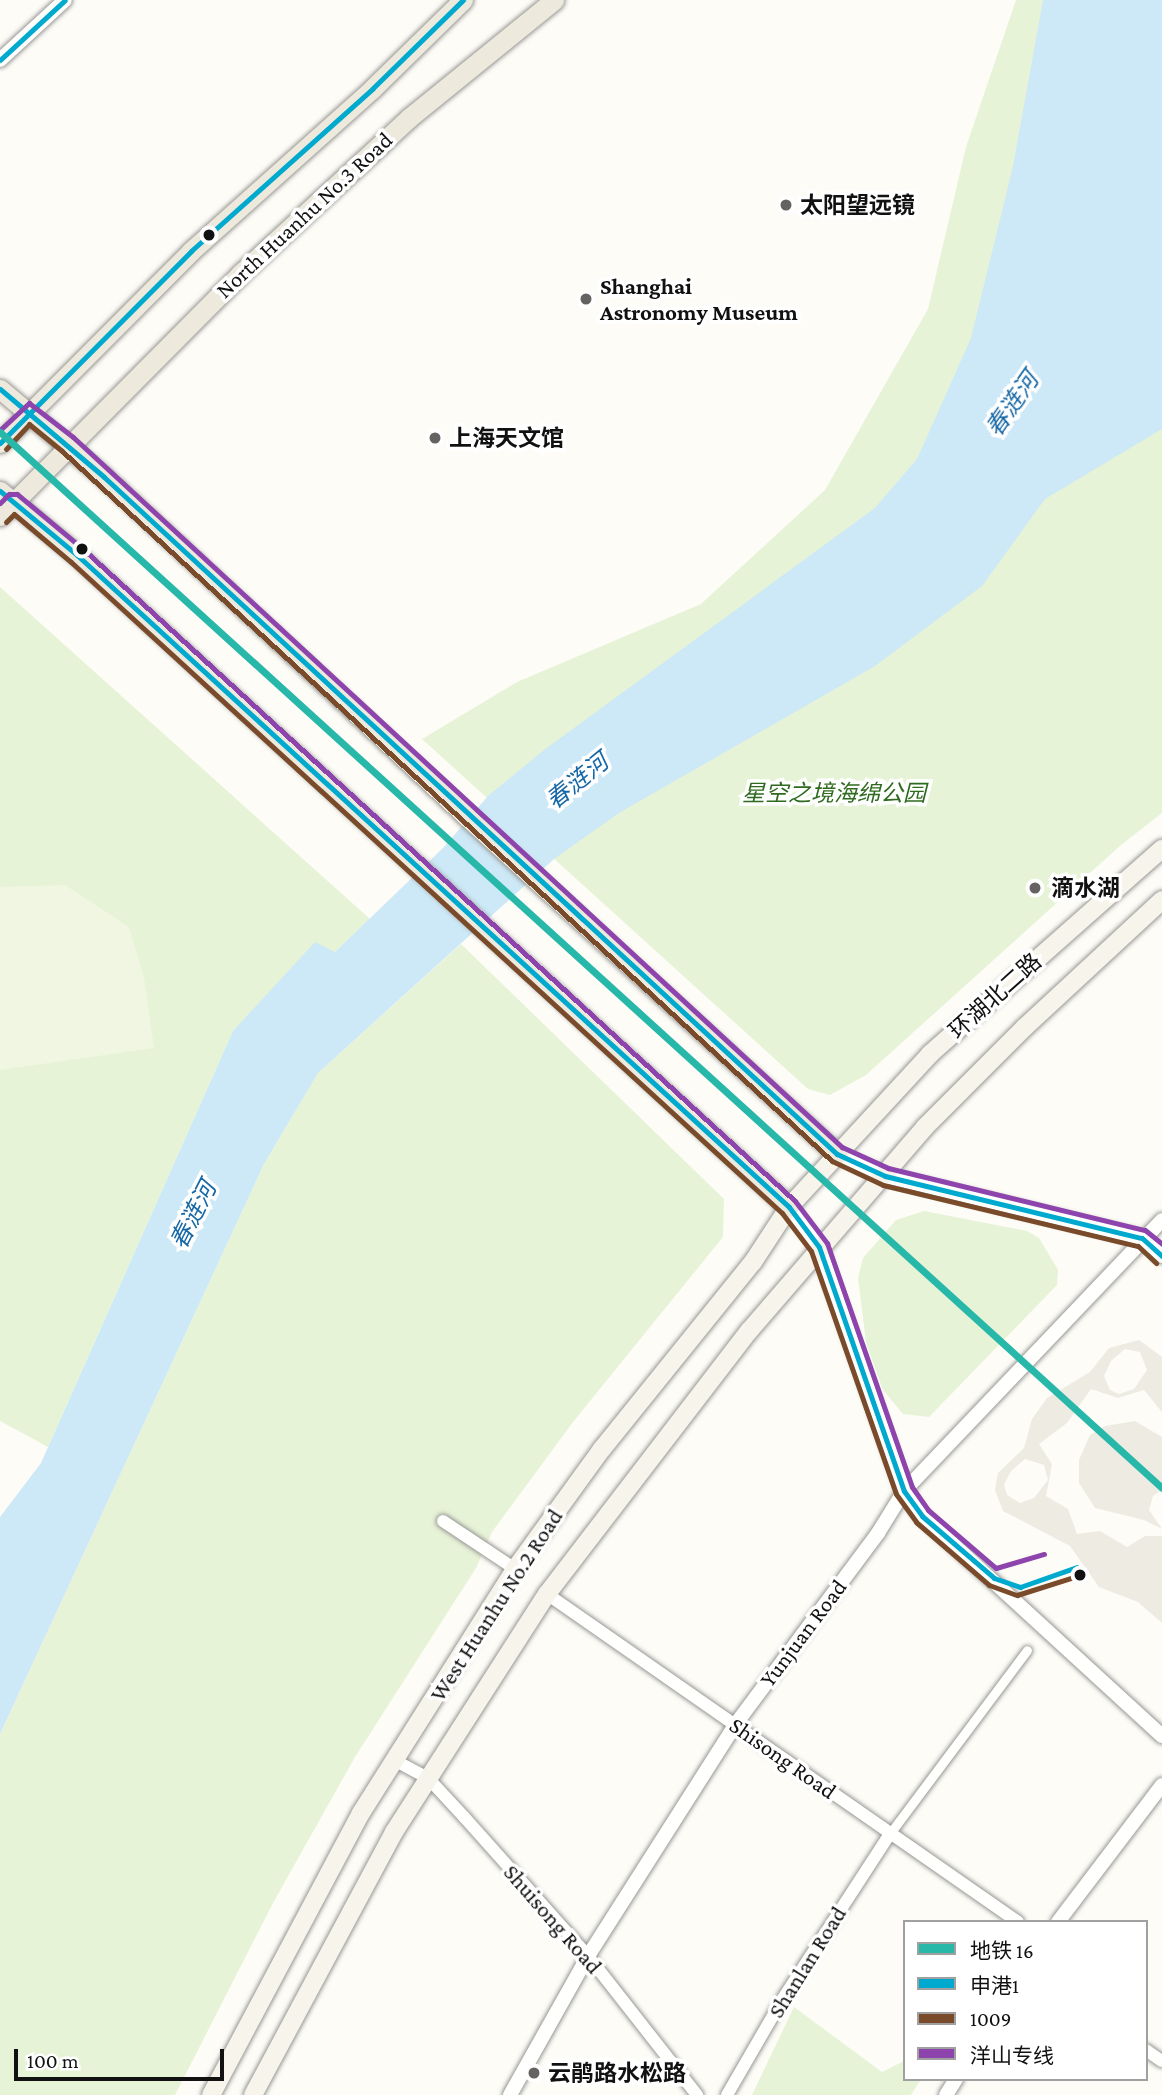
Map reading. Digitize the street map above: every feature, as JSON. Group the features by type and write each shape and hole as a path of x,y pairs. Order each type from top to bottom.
{"main road":[{"name":"North Huanhu No.3 Road","path":"0,443 191,251 373,88 463,0"},
{"name":"North Huanhu No.3 Road","path":"4,503 68,444 240,274 399,127 554,0"},
{"path":"0,389 68,444 466,816 837,1154"},
{"path":"4,503 77,555 789,1207"},
{"name":"环湖北二路","path":"837,1154 930,1054 1162,849"},
{"name":"环湖北二路","path":"886,1176 925,1127 1016,1036 1162,900"},
{"name":"West Huanhu No.2 Road","path":"211,2095 314,1896 394,1760 516,1569 602,1449 752,1262 789,1207 837,1154"},
{"name":"West Huanhu No.2 Road","path":"253,2095 356,1897 428,1777 547,1594 819,1247 886,1176"}],"street":[{"path":"0,60 65,0"},
{"path":"837,1154 886,1176 1143,1238 1162,1256"},
{"path":"789,1207 819,1247 904,1491 922,1516 1162,1736"},
{"name":"Yunjuan Road","path":"510,2095 588,1956 735,1725 878,1533 904,1491 1162,1220"},
{"path":"443,1521 516,1569"},
{"name":"Shisong Road","path":"547,1594 1015,1920"},
{"path":"891,1832 1027,1650"},
{"name":"Shuisong Road","path":"394,1760 428,1777 588,1956 697,2095"},
{"path":"1060,1920 1162,1784"},
{"name":"Shanlan Road","path":"727,2095 789,1989 891,1832"}],"green space":[{"name":"星空之境海绵公园","path":"1016,0 1162,0 1162,813 1121,845 866,1075 830,1095 808,1089 422,739 517,682 701,604 825,490 928,309 966,147"},
{"path":"0,587 370,919 335,952 233,1031 48,1447 0,1421"},
{"path":"65,885 129,927 144,978 154,1048 0,1070 0,887"},
{"path":"461,944 724,1199 723,1237 573,1422 492,1532 476,1568 355,1757 273,1903 175,2095 0,2095 0,1734 264,1164 318,1073"},
{"path":"924,1211 1027,1231 1039,1238 1058,1270 1057,1285 929,1417 903,1414 883,1390 866,1342 858,1278 863,1258 896,1220"},
{"path":"794,2007 882,2072 903,2062 903,2081 920,2081 911,2095 752,2095"}],"shaded area":[{"path":"1139,1340 1162,1357 1162,1412 1144,1390 1118,1398 1091,1389 1067,1423 1039,1444 1052,1464 1046,1496 1068,1509 1077,1534 1100,1531 1127,1547 1145,1536 1162,1536 1162,1623 1138,1602 1099,1587 1070,1546 1003,1511 995,1490 998,1473 1024,1448 1032,1419 1047,1398 1090,1372 1109,1348","holes":["1125,1349 1140,1352 1147,1370 1134,1389 1119,1394 1110,1390 1104,1376 1111,1361","1025,1459 1044,1465 1048,1480 1034,1498 1020,1503 1007,1495 1004,1485 1011,1471"]},
{"path":"1135,1421 1162,1437 1162,1490 1153,1496 1149,1510 1162,1529 1144,1520 1095,1508 1079,1483 1079,1460 1090,1435 1105,1426"}],"water":[{"name":"春涟河","path":"1043,0 1162,0 1162,429 1045,499 982,586 875,666 619,813 554,859 318,1073 264,1164 0,1734 0,1517 41,1463 233,1031 315,942 335,952 443,848 488,796 544,750 875,508 917,459 971,338 1013,166"}],"metro line":[{"name":"16","path":"0,432 1162,1488"}],"transit line":[{"name":"申港1","path":"0,60 65,0"},
{"name":"申港1","path":"0,443 191,251 373,88 463,0"},
{"name":"申港1","path":"0,389 104,477 837,1154 885,1176 1142,1238 1162,1256"},
{"name":"洋山专线","path":"0,430 29,403 73,437 842,1147 888,1168 1145,1230 1162,1244"},
{"name":"1009","path":"6,449 29,424 62,451 832,1161 883,1185 1138,1246 1156,1263"},
{"name":"申港1","path":"0,491 77,555 789,1207 819,1247 904,1491 922,1516 994,1578 1020,1587 1077,1567"},
{"name":"洋山专线","path":"0,503 9,494 17,494 83,549 795,1201 827,1243 912,1487 928,1510 996,1568 1044,1554"},
{"name":"1009","path":"6,522 14,514 71,562 782,1213 811,1251 896,1494 916,1522 989,1585 1017,1595 1080,1575"}],"place":[{"name":"太阳望远镜","path":"786,205"},
{"name":"Shanghai Astronomy Museum","path":"586,299"},
{"name":"上海天文馆","path":"435,438"},
{"name":"滴水湖","path":"1035,888"},
{"name":"云鹃路水松路","path":"534,2073"}]}
